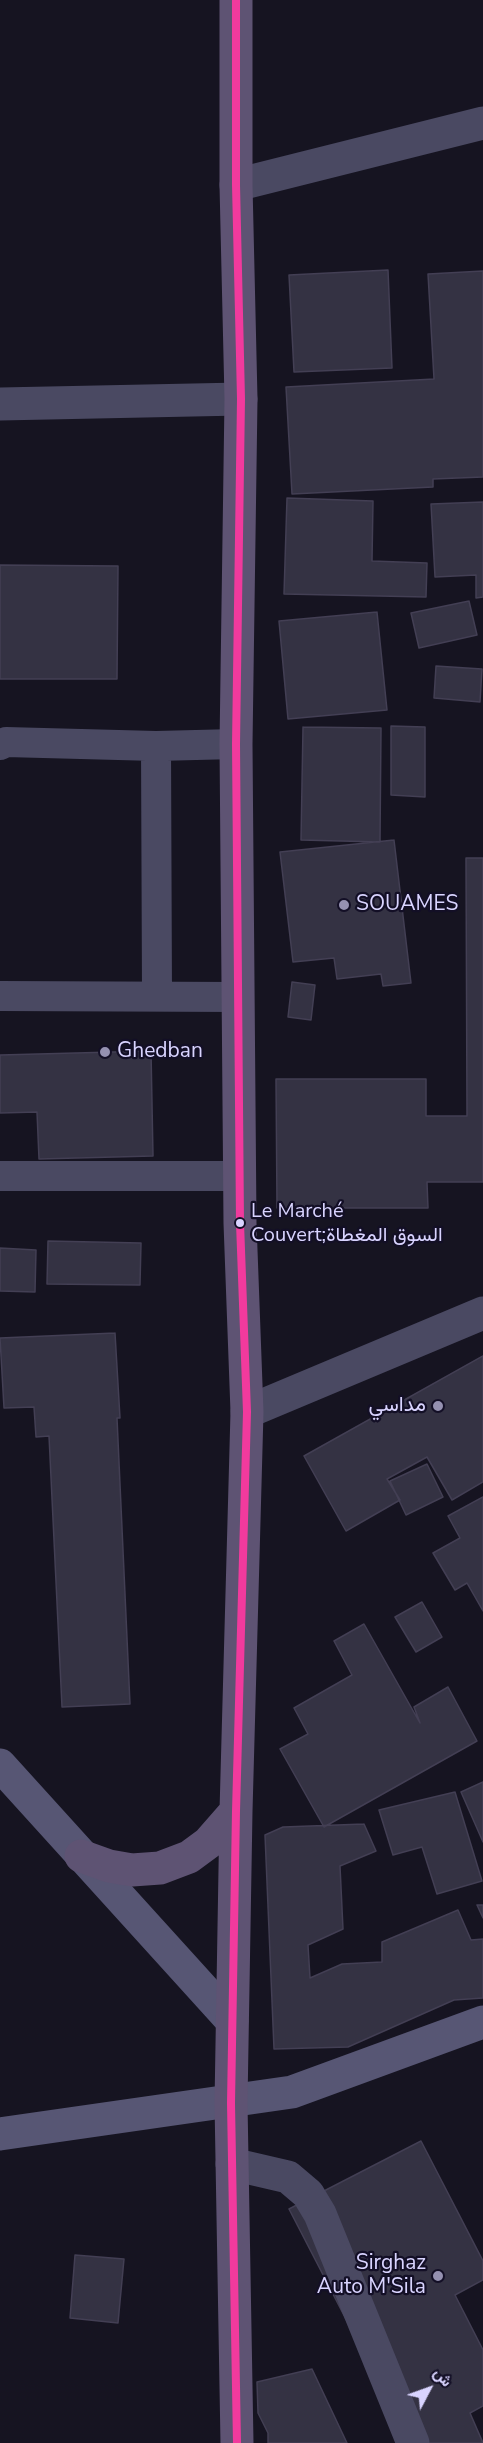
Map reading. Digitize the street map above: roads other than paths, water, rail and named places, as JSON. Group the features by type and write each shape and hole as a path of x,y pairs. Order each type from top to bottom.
{"main road":[{"path":"236,0 236,185 241,399 236,744 240,1176 247,1412 231,2103 237,2443"},
{"path":"81,1856 109,1866 132,1870 159,1868 189,1857 208,1843 236,1811"}],"street":[{"path":"236,185 483,123"},
{"path":"0,404 241,399"},
{"path":"247,1412 483,1313"},
{"path":"0,1765 232,2021"},
{"path":"0,2134 231,2103 292,2092 483,2022"},
{"path":"232,2164 288,2177 308,2194 315,2204 412,2443"}],"lane":[{"path":"0,745 6,742 156,746 236,744"},
{"path":"156,746 157,996"},
{"path":"0,996 238,997"},
{"path":"0,1176 240,1176"}],"place":[{"name":"SOUAMES","path":"344,905"},
{"name":"Ghedban","path":"105,1052"},
{"name":"Le Marché Couvert;السوق المغطاة","path":"240,1223"},
{"name":"مداسي","path":"438,1406"},
{"name":"Sirghaz Auto M'Sila","path":"438,2276"}]}
